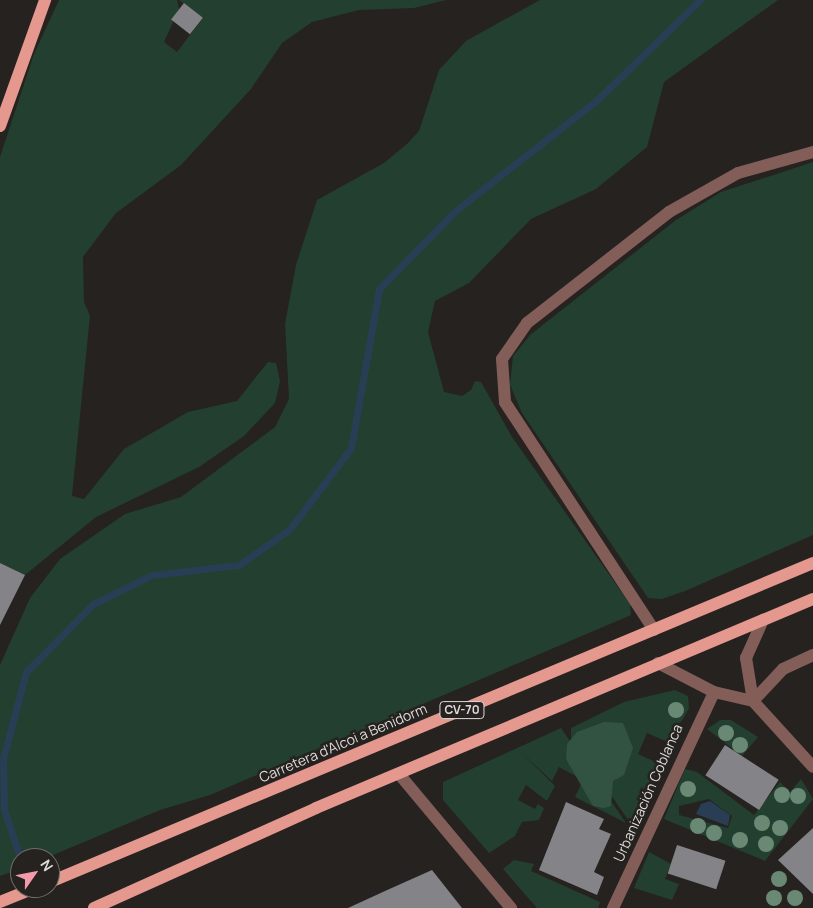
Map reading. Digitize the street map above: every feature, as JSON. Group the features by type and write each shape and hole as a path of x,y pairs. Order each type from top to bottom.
{"main road":[{"path":"0,126 45,0"},
{"name":"Carretera d'Alcoi a Benidorm","path":"60,878 813,564"},
{"name":"CV-70","path":"94,908 399,774 813,599"}],"street":[{"path":"654,630 505,402 502,358 527,323 669,212 738,173 813,152"},
{"path":"763,620 746,658 753,701 813,767"},
{"path":"753,701 783,669 813,655"},
{"path":"658,663 714,692 753,701"},
{"name":"Urbanización Coblanca","path":"613,908 714,692"},
{"path":"399,774 511,908"}],"green space":[{"path":"59,0 177,0 179,9 164,42 177,52 203,18 179,0 446,0 414,8 359,10 312,22 282,43 251,89 181,165 116,213 83,257 84,302 90,316 72,496 84,499 124,449 188,412 237,401 268,362 276,363 280,381 275,403 244,436 199,467 96,517 25,575 0,563 0,157 34,54"},
{"path":"540,0 778,0 664,82 647,147 596,189 531,219 469,283 435,301 428,332 444,392 462,396 471,390 475,381 481,382 512,437 630,604 631,615 210,795 160,810 60,852 60,848 10,848 10,872 0,876 0,665 30,598 60,559 125,514 181,497 275,427 289,399 285,324 296,265 317,200 384,163 408,143 419,131 439,70 466,41"},
{"path":"813,162 813,535 685,591 662,599 648,598 522,413 510,385 513,356 530,335 676,220 721,192"},
{"path":"675,690 688,696 689,708 670,743 647,733 638,754 660,764 636,819 629,821 571,738 571,728 624,702"},
{"path":"720,720 731,720 758,737 742,756 707,729"},
{"path":"604,722 623,723 633,748 624,775 613,781 611,806 604,808 593,806 566,759 567,744 577,732"},
{"path":"561,728 626,823 575,797 583,780 559,767 552,781 523,754 555,786 547,801 526,785 518,800 535,809 538,804 544,808 539,820 522,822 515,836 489,853 443,800 443,782"},
{"path":"685,769 697,772 754,815 780,782 790,792 801,779 813,799 765,861 664,819","holes":["709,799 732,816 728,828 679,815 679,806"]},
{"path":"649,852 671,864 665,879 679,884 672,900 634,888"},
{"path":"514,860 534,864 531,871 600,902 598,908 537,908 503,869"}],"water":[{"path":"710,801 730,815 728,826 696,814 701,804"}],"building":[{"path":"184,3 203,18 190,34 171,20"},
{"path":"0,563 25,575 0,625"},
{"path":"725,745 779,780 759,810 705,775"},
{"path":"566,802 604,819 599,829 611,834 594,872 604,877 597,895 539,870"},
{"path":"813,828 813,894 778,860"},
{"path":"677,845 726,861 716,889 668,874"},
{"path":"432,870 462,908 348,908 385,891"}],"waterway":[{"path":"17,848 4,809 3,759 26,672 93,604 152,575 239,565 290,529 351,448 379,289 455,211 596,101 700,0"}]}
